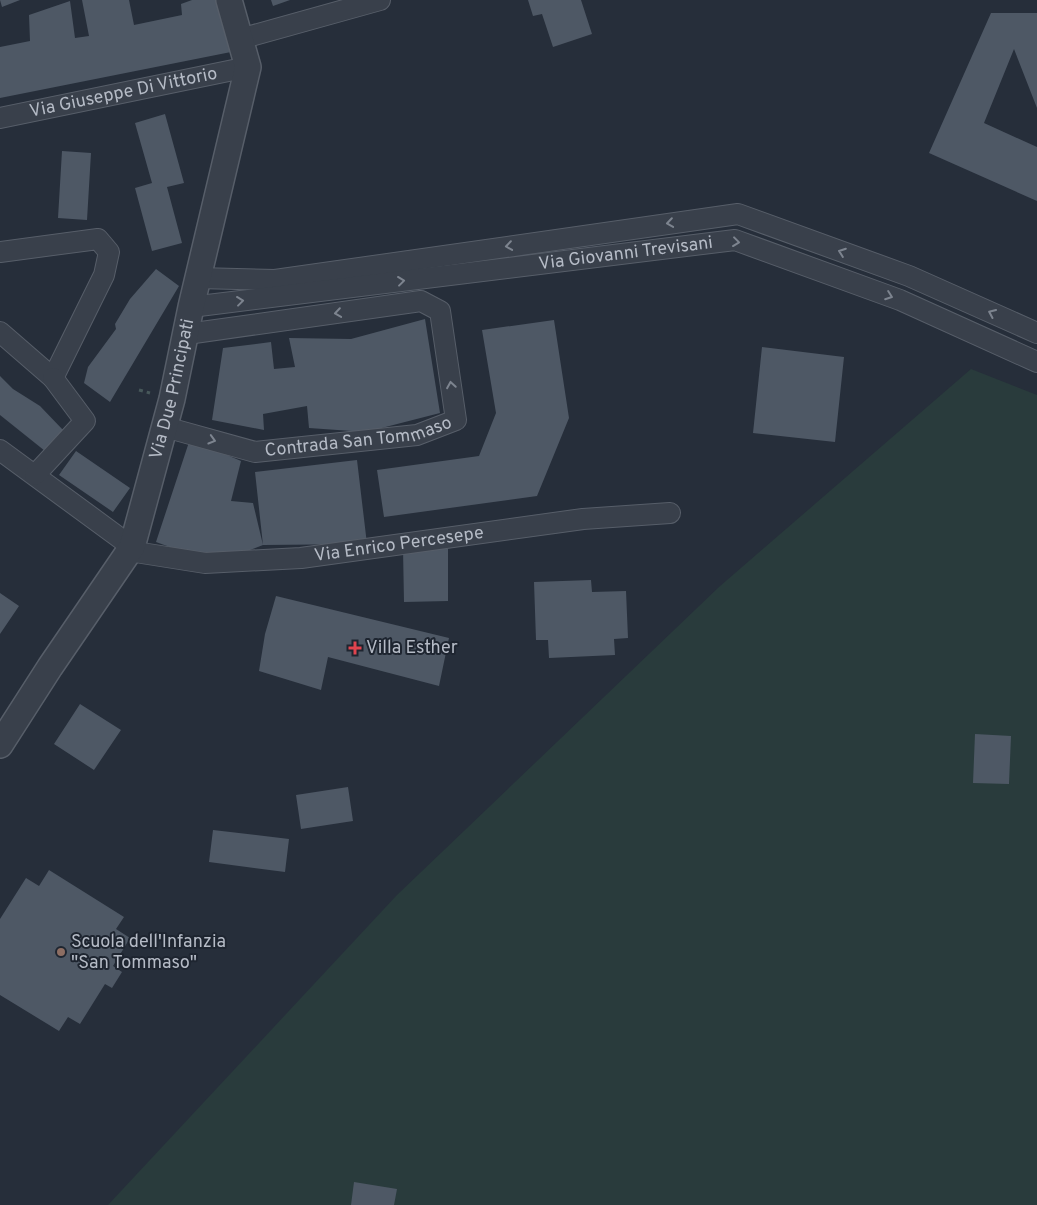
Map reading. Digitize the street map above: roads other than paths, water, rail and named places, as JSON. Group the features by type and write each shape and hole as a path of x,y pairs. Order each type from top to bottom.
{"street":[{"path":"229,0 248,66"},
{"path":"240,40 380,0"},
{"name":"Via Giuseppe Di Vittorio","path":"0,118 248,66"},
{"name":"Via Due Principati","path":"0,745 130,549 165,427 187,334 191,307 248,66"},
{"name":"Via Giovanni Trevisani","path":"198,278 274,280 738,214 910,276 1037,333"},
{"path":"0,252 98,239 109,252 104,275 52,378"},
{"name":"Via Giovanni Trevisani","path":"191,307 735,240 900,300 1037,362"},
{"name":"Contrada San Tommaso","path":"165,427 255,452 417,435 456,420 440,311 421,301 187,334"},
{"path":"0,332 52,378 85,421 35,475"},
{"path":"1,453 35,475 130,549"},
{"name":"Via Enrico Percesepe","path":"130,549 205,563 301,558 583,519 670,513"}],"place":[{"name":"Villa Esther","path":"355,648"},
{"name":"Scuola dell'Infanzia \"San Tommaso\"","path":"61,952"}]}
